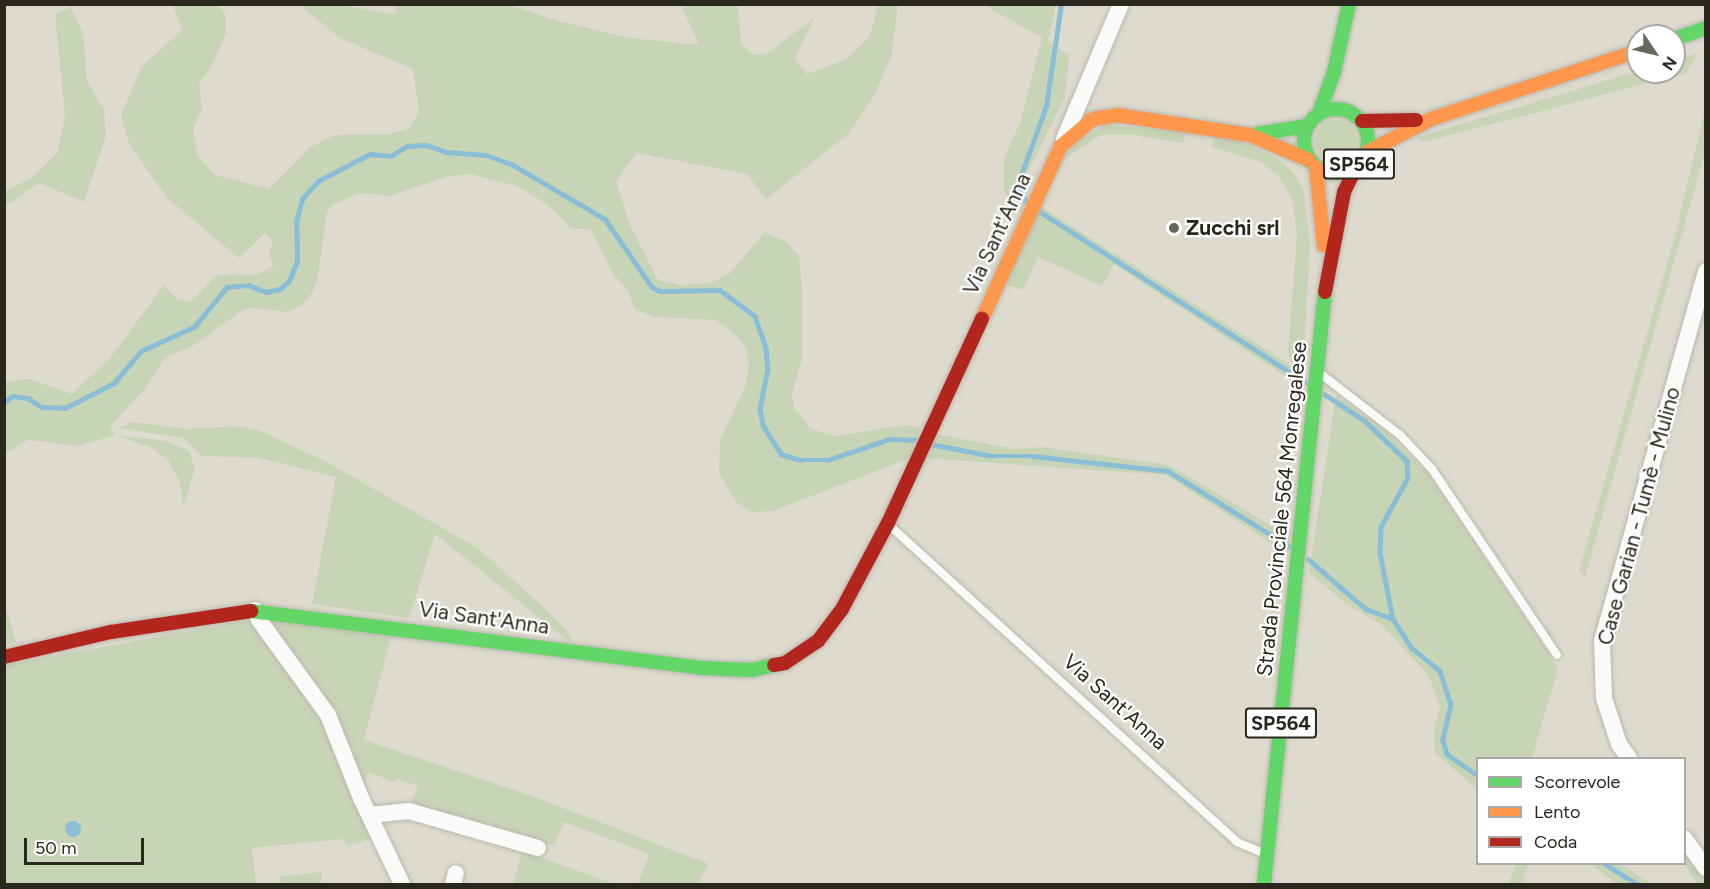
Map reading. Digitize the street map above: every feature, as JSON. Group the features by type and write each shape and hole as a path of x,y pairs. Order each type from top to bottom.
{"street":[{"path":"1061,146 1121,4"},
{"name":"SP564","path":"1349,72 1350,4"},
{"name":"SP564","path":"1307,126 1320,113 1335,72 1350,4"},
{"path":"1686,35 1703,29"},
{"path":"1367,152 1431,119 1626,55"},
{"name":"SP564","path":"1351,93 1357,117 1369,141 1367,152"},
{"path":"1320,113 1336,108 1357,117 1431,119"},
{"name":"Via Sant'Anna","path":"4,657 111,632 255,610 680,666 752,670 785,663 818,641 842,609 888,524 1061,146 1085,123 1117,114 1250,135 1313,163"},
{"name":"Via Sant'Anna","path":"1250,135 1307,126"},
{"name":"Strada Provinciale 564 Monregalese","path":"1307,126 1303,143 1313,163 1326,281"},
{"name":"Strada Provinciale 564 Monregalese","path":"1264,885 1316,398 1326,281 1344,192 1356,167 1367,152"},
{"name":"SP564","path":"1313,163 1336,174 1356,167"},
{"name":"Case Garian - Tumè - Mulino","path":"1628,757 1619,744 1604,698 1602,641 1706,271"},
{"path":"255,610 259,620 323,707 402,885"},
{"path":"370,815 409,811 538,848"},
{"path":"1686,841 1706,868"}],"lane":[{"path":"1318,377 1400,435 1432,469 1557,655"},
{"name":"Via Sant'Anna","path":"888,524 1237,842 1267,853"}],"green space":[{"path":"68,5 73,5 71,8 83,33 87,81 104,110 106,136 84,202 39,183 5,206 5,191 31,178 58,152 65,115 55,14 70,8"},
{"path":"173,5 218,5 225,14 226,34 212,66 199,84 202,107 193,130 198,156 215,175 269,189 310,147 335,135 389,134 410,128 419,112 413,69 340,38 300,5 342,5 396,14 394,5 511,5 558,21 630,38 699,45 681,5 738,5 741,43 754,55 766,54 814,18 795,59 807,74 845,60 870,36 878,5 898,5 891,57 874,96 848,134 766,199 747,174 637,153 616,181 629,223 658,280 680,285 710,283 729,274 765,232 785,241 799,256 802,285 802,360 792,393 794,408 811,429 836,436 906,425 921,428 908,459 773,511 751,512 736,502 719,473 720,440 745,387 749,367 746,348 735,334 715,320 657,317 635,310 628,290 613,274 591,230 571,228 548,205 517,186 471,174 449,176 389,196 360,193 336,203 327,210 318,276 313,292 303,304 287,312 251,308 240,312 196,344 165,358 145,389 110,426 115,435 79,446 28,440 5,454 5,382 30,379 72,394 110,358 164,285 177,299 191,302 216,275 259,274 273,266 269,254 273,241 265,233 239,258 168,199 129,144 121,116 141,67 182,30"},
{"path":"984,5 1056,5 1048,41 1069,55 1065,97 1027,174 1030,188 1021,212 1012,207 1004,191 1004,158 1020,123 1042,38"},
{"path":"1698,53 1686,73 1686,56"},
{"path":"1626,75 1626,84 1644,84 1424,142 1415,138"},
{"path":"1705,109 1705,152 1585,577 1579,570 1677,228"},
{"path":"1336,120 1351,126 1357,141 1351,156 1336,162 1321,156 1315,141 1321,126"},
{"path":"1107,125 1185,132 1183,143 1133,135 1101,135 1064,159 1077,140"},
{"path":"1214,136 1236,140 1273,156 1292,171 1303,188 1310,243 1303,373 1293,367 1292,381 1114,264 1102,286 1038,257 1023,290 1004,284 1040,206 1292,366 1288,350 1297,234 1292,199 1280,178 1261,162 1212,147"},
{"path":"1336,395 1383,429 1429,475 1558,668 1532,757 1476,757 1476,788 1435,753 1434,728 1440,707 1429,676 1382,625 1346,604 1309,572"},
{"path":"132,422 187,429 237,426 258,430 327,462 479,549 552,615 570,635 571,643 435,534 409,618 312,604 336,477 260,458 202,456 184,438 119,428"},
{"path":"936,434 1014,449 1042,447 1169,465 1289,536 1288,554 1166,475 925,458"},
{"path":"115,435 167,441 189,451 195,468 183,508 180,482 168,460 150,447"},
{"path":"4,601 16,642 4,645"},
{"path":"250,620 322,719 374,838 347,846 344,839 252,848 256,884 5,884 4,665"},
{"path":"267,620 391,637 364,740 532,796 709,864 698,884 638,884 649,854 564,822 554,846 410,806 418,786 397,779 395,782 368,772 363,787 331,705"},
{"path":"1686,850 1705,879 1705,884 1697,884 1685,865"},
{"path":"522,851 615,884 513,884"},
{"path":"1515,865 1528,865 1522,884 1509,884"},
{"path":"1591,865 1622,865 1651,884 1617,884"},
{"path":"322,872 321,884 281,884 280,876"}],"water":[{"path":"73,821 81,829 73,837 65,829"}],"waterway":[{"path":"1027,203 1020,194 1020,178 1046,106 1061,4"},
{"path":"4,402 13,396 28,398 42,407 65,408 114,383 141,351 194,327 227,287 248,285 266,292 280,289 289,281 297,261 296,222 302,199 318,181 370,154 391,156 407,146 426,145 446,152 486,155 513,165 605,219 652,287 660,291 720,290 755,316 766,348 768,369 760,409 763,425 781,454 801,460 828,460 890,439 917,440"},
{"path":"1039,211 1307,383"},
{"path":"1324,394 1365,421 1407,461 1408,478 1381,527 1380,553 1393,619"},
{"path":"931,444 992,456 1032,456 1168,471 1289,546"},
{"path":"1308,559 1366,609 1393,619 1412,648 1440,671 1451,704 1443,740 1447,754 1476,775"},
{"path":"1607,865 1637,884"}],"traffic: fast":[{"path":"1319,113 1334,72 1349,4"},
{"path":"1686,35 1706,28"},
{"path":"1330,109 1342,109 1359,118 1366,129 1368,141 1366,153 1359,164 1342,173 1330,173 1318,168 1309,159 1304,147 1304,135 1309,123 1318,114 1330,109"},
{"path":"1257,134 1307,126"},
{"path":"1264,884 1325,292"},
{"path":"251,611 701,668 752,670 774,665"}],"traffic: slow":[{"path":"1367,152 1431,119 1626,55"},
{"path":"982,319 1061,146 1093,119 1117,115 1250,135 1309,160"},
{"path":"1316,167 1324,246"}],"traffic: jam":[{"path":"1362,121 1416,120"},
{"path":"1325,292 1344,192 1356,167"},
{"path":"774,665 785,663 818,641 842,609 888,523 982,319"},
{"path":"4,657 111,632 251,611"}],"place":[{"name":"Zucchi srl","path":"1174,228"}]}
